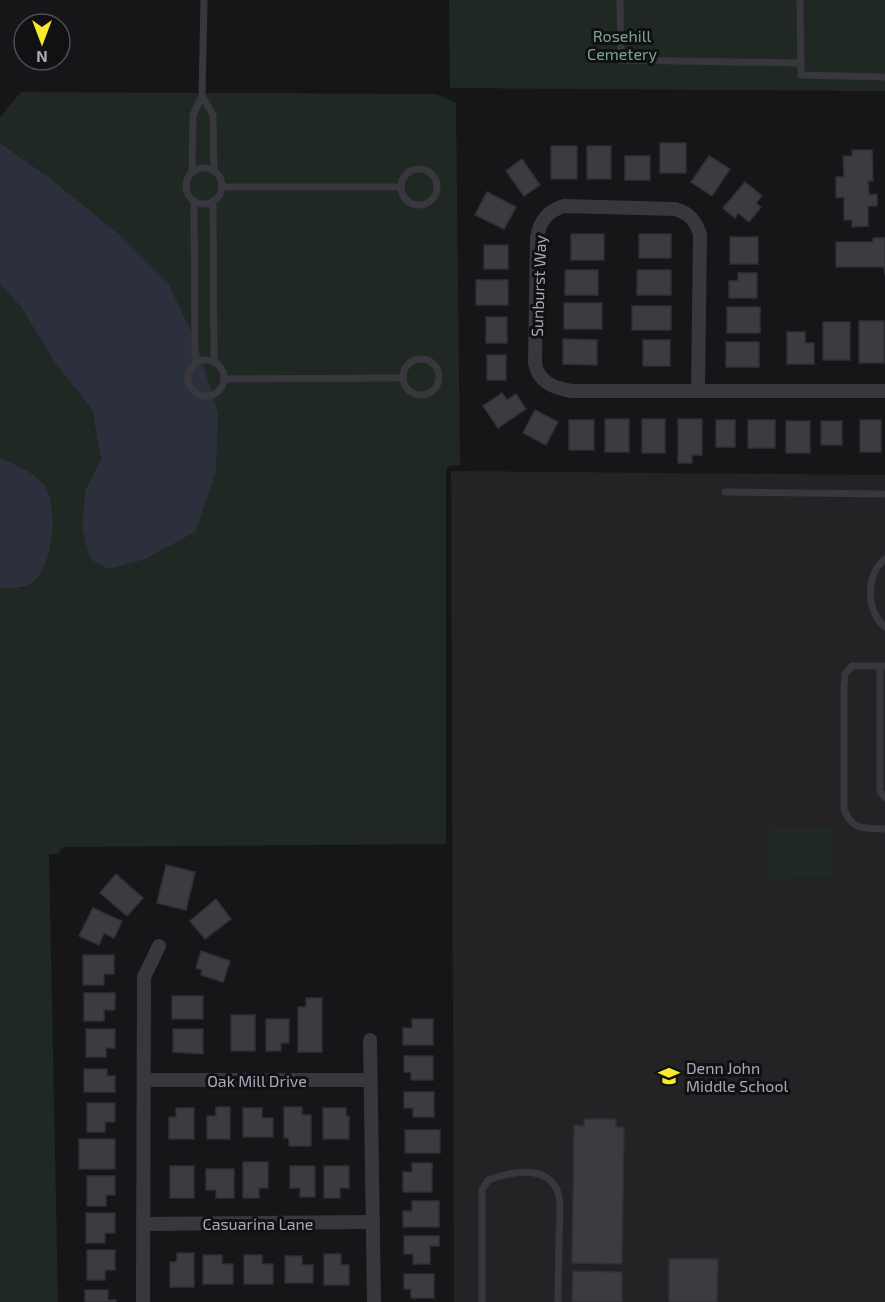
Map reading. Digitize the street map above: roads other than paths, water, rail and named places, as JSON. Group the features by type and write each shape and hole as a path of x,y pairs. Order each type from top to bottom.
{"street":[{"name":"Sunburst Way","path":"698,390 700,234 692,218 675,208 564,206 547,215 538,229 537,239 535,363 538,376 552,386 571,391 885,391"},
{"path":"142,1302 144,977 159,946"},
{"path":"370,1040 374,1302"},
{"name":"Oak Mill Drive","path":"144,1080 370,1080"},
{"name":"Casuarina Lane","path":"143,1224 373,1222"}],"lane":[{"path":"192,173 194,115 202,96 204,0"},
{"path":"620,0 621,60 801,63"},
{"path":"800,0 801,75 885,77"},
{"path":"202,96 213,115 214,172"},
{"path":"203,168 214,172 221,181 222,187 218,197 202,204 194,201 186,189 188,177 203,168"},
{"path":"415,169 427,171 435,179 437,185 431,200 420,204 410,202 405,198 401,187 405,176 415,169"},
{"path":"222,187 401,187"},
{"path":"194,201 195,363 187,379 192,390 197,394 209,396 220,389 224,379 221,368 214,362 206,360 195,363"},
{"path":"213,201 214,362"},
{"path":"418,359 434,364 439,374 437,386 427,394 421,395 410,391 403,378 408,365 418,359"},
{"path":"224,379 403,378"},
{"path":"725,492 885,494"},
{"path":"885,559 873,576 870,593 872,606 879,623 885,627"},
{"path":"885,798 880,791 882,666 852,666 845,674 844,687 844,809 848,820 858,827 885,829"},
{"path":"482,1302 483,1190 488,1180 519,1172 540,1175 548,1179 558,1194 558,1302"}],"water":[{"path":"0,143 47,176 121,236 168,283 197,344 218,414 216,472 195,532 145,559 109,569 90,559 82,528 85,491 101,459 92,410 53,360 21,307 0,285"},
{"path":"0,458 37,478 46,488 52,509 52,536 46,562 35,580 18,588 0,588"}],"place":[{"name":"Denn John Middle School","path":"669,1076"}],"park label":[{"name":"Rosehill Cemetery","path":"622,44"}]}
